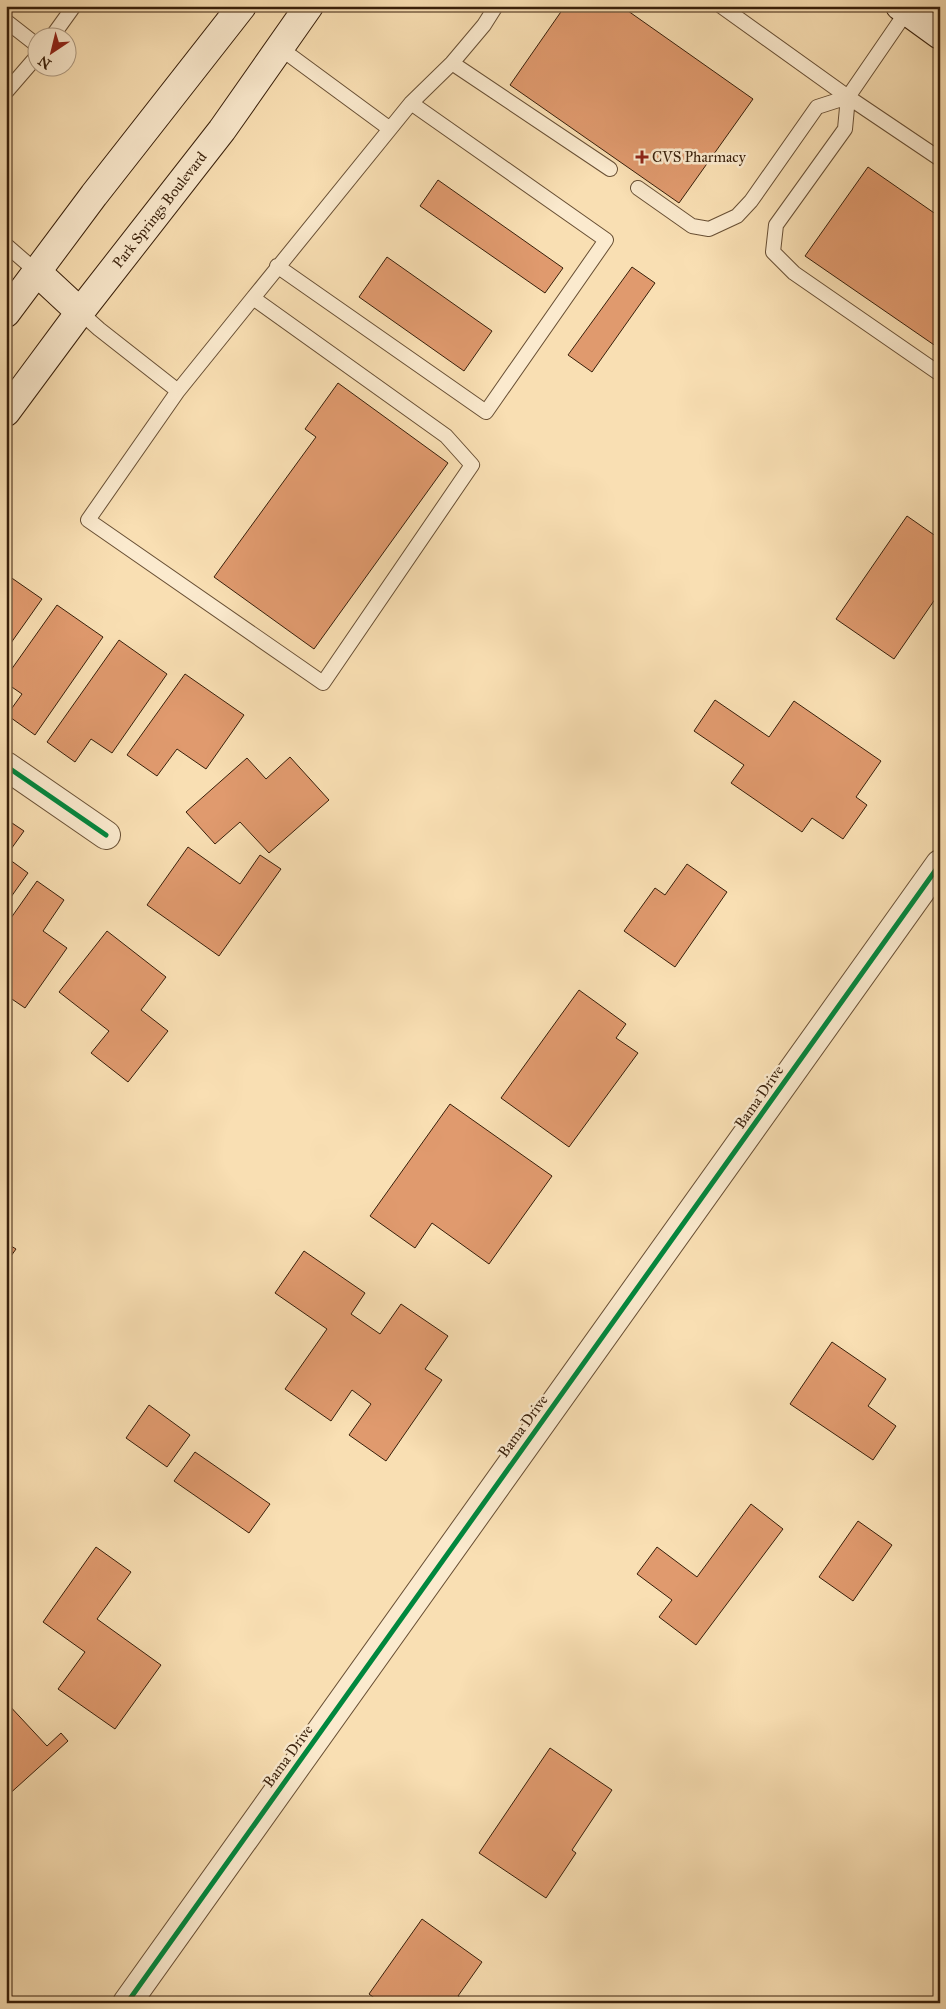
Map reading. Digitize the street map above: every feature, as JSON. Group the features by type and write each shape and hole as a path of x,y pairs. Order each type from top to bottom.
{"street":[{"path":"6,313 242,6"},
{"name":"Park Springs Boulevard","path":"6,412 80,312 216,138 309,6"},
{"path":"904,9 940,35"},
{"path":"37,272 80,312"},
{"path":"6,766 106,835"},
{"name":"Bama Drive","path":"127,2003 940,864"}],"lane":[{"path":"58,28 74,6"},
{"path":"253,298 446,436 472,465 323,683 88,520 178,391 277,266 411,103 452,62 484,25 496,6"},
{"path":"721,6 940,159"},
{"path":"904,9 848,96 845,129 776,225 774,252 794,273 940,374"},
{"path":"6,21 28,38"},
{"path":"280,48 390,128"},
{"path":"452,62 610,169"},
{"path":"6,92 28,67"},
{"path":"638,188 692,226 708,229 736,216 751,201 817,108 848,96"},
{"path":"277,266 486,412 606,240 411,103"},
{"path":"6,245 37,272"},
{"path":"80,312 178,391"}],"building":[{"name":"CVS Pharmacy","path":"565,6 621,6 753,99 679,203 510,85"},
{"path":"868,167 940,217 940,349 805,256"},
{"path":"438,180 563,268 545,293 420,206"},
{"path":"387,257 492,331 464,371 359,297"},
{"path":"632,267 655,283 592,372 568,355"},
{"path":"338,383 448,463 314,649 214,577 316,437 305,429"},
{"path":"907,516 940,539 940,592 894,659 836,619"},
{"path":"6,574 42,599 6,650"},
{"path":"57,605 103,637 35,735 7,715 22,694 6,683 6,677"},
{"path":"119,640 167,674 112,753 91,739 75,762 47,742"},
{"path":"185,674 244,715 206,769 177,749 157,776 127,755"},
{"path":"715,700 769,737 794,701 881,761 856,797 867,805 843,839 812,818 802,832 731,783 744,765 694,731"},
{"path":"290,757 329,800 269,853 240,822 215,844 186,812 247,758 266,779"},
{"path":"6,819 24,831 6,856"},
{"path":"188,847 240,884 260,855 281,869 219,956 147,905"},
{"path":"6,857 28,873 6,904"},
{"path":"687,864 727,892 675,967 624,931 655,888 665,895"},
{"path":"37,881 64,900 43,931 67,948 25,1008 6,995 6,925"},
{"path":"107,931 166,977 141,1010 168,1031 128,1082 91,1053 109,1031 59,992"},
{"path":"579,990 626,1024 616,1038 638,1053 569,1147 501,1098"},
{"path":"450,1104 552,1176 489,1264 432,1223 415,1248 370,1216"},
{"path":"6,1243 16,1249 6,1263"},
{"path":"304,1251 365,1293 351,1314 380,1334 401,1304 448,1336 425,1369 442,1380 386,1461 349,1435 371,1404 352,1390 331,1421 285,1389 327,1329 275,1293"},
{"path":"832,1342 886,1379 868,1406 896,1426 873,1460 790,1404"},
{"path":"149,1405 190,1435 167,1467 126,1438"},
{"path":"195,1452 270,1504 249,1533 174,1481"},
{"path":"751,1504 783,1529 696,1645 659,1617 672,1600 637,1574 657,1547 697,1577"},
{"path":"858,1521 892,1545 853,1601 819,1577"},
{"path":"96,1547 131,1572 97,1619 161,1665 115,1729 58,1689 85,1652 43,1622"},
{"path":"6,1702 47,1746 61,1733 68,1741 6,1797"},
{"path":"550,1748 612,1790 572,1850 576,1853 546,1898 479,1853"},
{"path":"422,1919 482,1962 458,1996 468,2003 381,2003 369,1994"}],"cycle path":[{"path":"6,766 106,835"},
{"path":"127,2003 940,864"}],"place":[{"name":"CVS Pharmacy","path":"642,157"}]}
